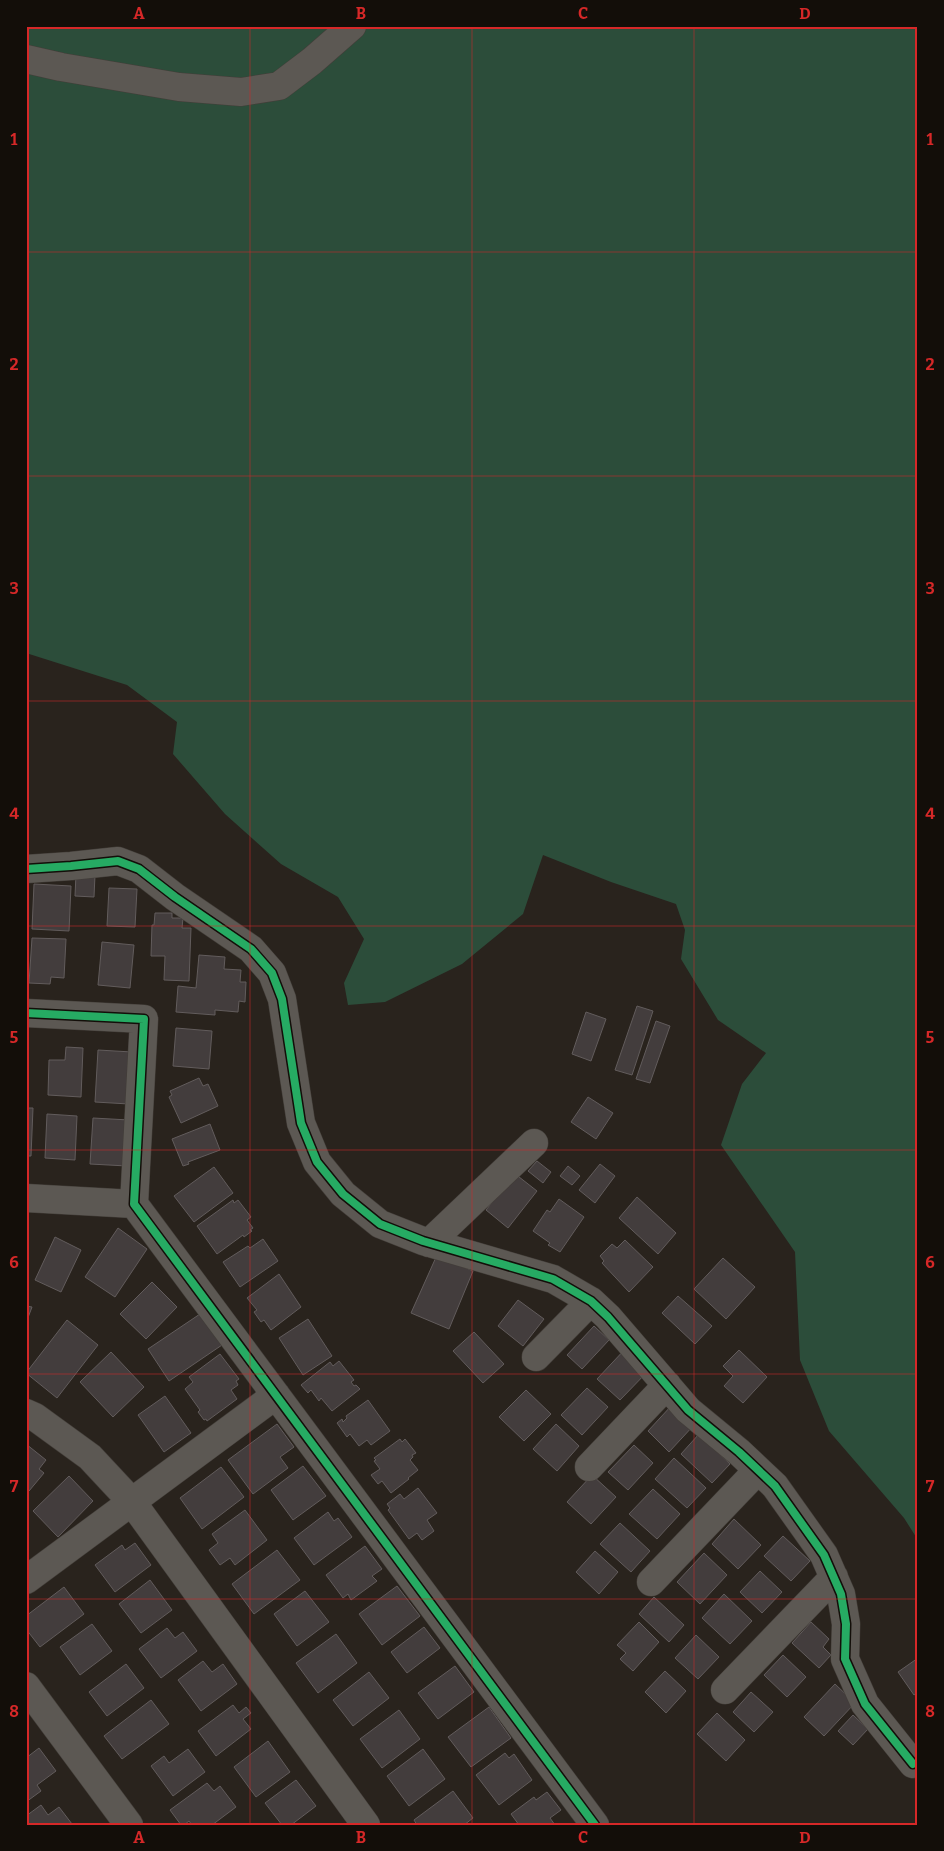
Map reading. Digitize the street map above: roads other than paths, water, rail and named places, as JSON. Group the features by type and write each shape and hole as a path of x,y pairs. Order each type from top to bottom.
{"street":[{"path":"26,59 61,67 179,87 241,92 279,86 312,61 352,26"},
{"path":"26,869 118,860 139,869 175,897 252,949 272,973 282,999 301,1123 316,1162 343,1194 380,1224 430,1243 553,1279 591,1301 608,1317 688,1410 775,1486 824,1555 841,1594 846,1624 845,1660 865,1704 913,1764"},
{"path":"26,1013 144,1019 134,1204 591,1823"},
{"path":"430,1243 534,1143"},
{"path":"26,1198 134,1204"},
{"path":"536,1357 591,1301"},
{"path":"590,1466 667,1385"},
{"path":"26,1580 276,1395"},
{"path":"26,1414 36,1417 90,1457 132,1502 366,1825"},
{"path":"651,1582 758,1470"},
{"path":"725,1690 834,1577"},
{"path":"26,1686 128,1825"}]}
